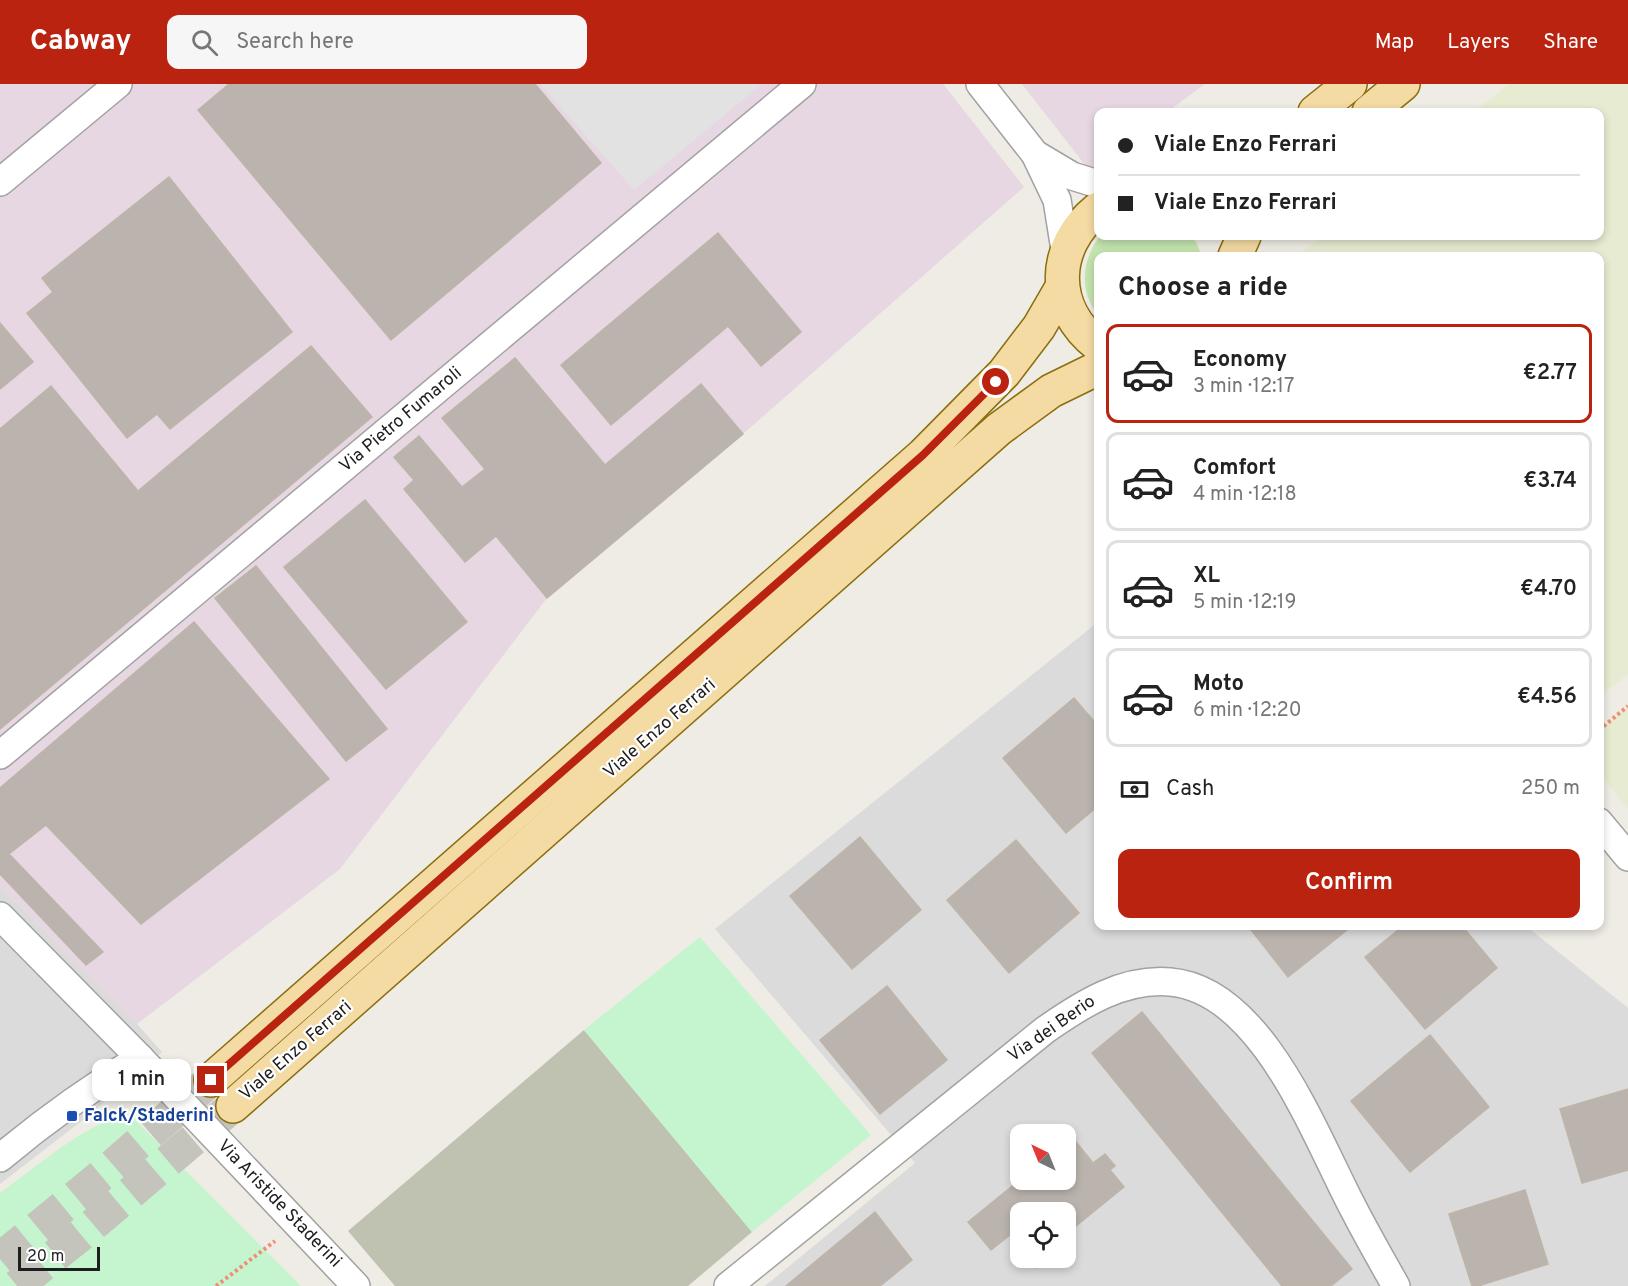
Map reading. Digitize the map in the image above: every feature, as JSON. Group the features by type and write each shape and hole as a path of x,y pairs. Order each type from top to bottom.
{"main road":[{"path":"1320,108 1350,84"},
{"path":"1374,108 1403,84"},
{"path":"1094,213 1079,230 1066,256 1061,289 1077,326 1094,341"},
{"name":"Viale Enzo Ferrari","path":"211,1080 923,455 1004,373 1039,327 1061,289"},
{"name":"Viale Enzo Ferrari","path":"233,1106 999,429 1051,391 1094,370"}],"street":[{"path":"0,182 118,84"},
{"name":"Via Pietro Fumaroli","path":"0,755 802,84"},
{"path":"980,84 1035,154 1057,200 1066,256"},
{"path":"1035,154 1072,176 1094,183"},
{"path":"1604,828 1628,857"},
{"name":"Via Aristide Staderini","path":"0,916 356,1286"},
{"name":"Via dei Berio","path":"728,1286 1069,1013 1102,994 1139,983 1172,982 1203,991 1233,1010 1262,1040 1300,1101 1361,1223 1396,1286"},
{"path":"0,1158 64,1107 140,1059"}],"path":[{"path":"1604,726 1628,706"},
{"path":"216,1286 252,1261 296,1223"}],"shaded area":[{"path":"0,84 943,84 1024,187 743,434 547,598 340,869 137,1024 0,886"},
{"path":"540,84 762,84 634,190"},
{"path":"1022,84 1205,84 1172,108 1094,108 1094,166 1089,170"},
{"path":"1509,84 1628,84 1628,674 1604,693 1604,252 1302,252 1318,240 1604,240 1604,108 1479,108"},
{"path":"1094,625 1094,930 1531,930 1628,1008 1628,1286 765,1286 915,1163 715,929"},
{"path":"1628,707 1628,809 1604,779 1604,726"},
{"path":"0,886 162,1052 88,1116 0,1184"},
{"path":"584,1030 752,1232 688,1286 395,1286 348,1231"}],"green space":[{"path":"1097,240 1194,240 1200,252 1094,252 1094,308 1087,295 1085,275 1089,255"},
{"path":"700,937 871,1135 752,1232 584,1030"},
{"path":"120,1115 131,1117 138,1123 301,1286 0,1286 0,1193 88,1130"}],"building":[{"path":"229,84 535,84 601,163 391,340 198,110"},
{"path":"169,177 292,332 170,429 157,414 127,438 27,313 53,292 42,278"},
{"path":"718,233 801,332 761,366 728,326 611,425 561,365"},
{"path":"0,323 33,362 0,389"},
{"path":"311,346 372,417 0,729 0,429 51,386 138,491"},
{"path":"515,358 605,465 701,384 743,434 547,598 496,536 465,562 404,489 414,480 394,457 419,436 462,487 485,469 442,418"},
{"path":"365,500 467,622 386,689 284,567"},
{"path":"256,566 387,729 346,761 215,598"},
{"path":"194,622 329,779 141,924 46,825 9,854 103,952 86,965 0,874 0,788"},
{"path":"1074,698 1094,721 1094,809 1066,833 1003,758"},
{"path":"860,837 921,910 852,969 790,896"},
{"path":"1016,840 1079,913 1009,973 947,900"},
{"path":"1251,930 1347,930 1288,977"},
{"path":"1398,930 1465,930 1497,968 1425,1029 1365,957"},
{"path":"887,986 947,1060 880,1114 820,1040"},
{"path":"1142,1012 1352,1269 1331,1286 1282,1286 1092,1053"},
{"path":"1430,1035 1489,1107 1410,1172 1351,1101"},
{"path":"1628,1089 1628,1170 1582,1183 1560,1109"},
{"path":"1076,1142 1093,1163 1105,1154 1115,1166 1110,1170 1124,1187 1076,1226 1076,1202 1010,1202 1010,1235 991,1250 968,1222 1010,1188 1010,1190 1076,1190"},
{"path":"1525,1190 1548,1264 1472,1286 1449,1214"},
{"path":"875,1212 912,1260 880,1286 786,1286"}],"tunnel":[{"path":"0,1259 103,1174 211,1080"},
{"path":"17,1286 233,1106"}],"place":[{"name":"Falck/Staderini","path":"72,1116"}],"route":[{"path":"211,1080 923,455 996,382"}]}
